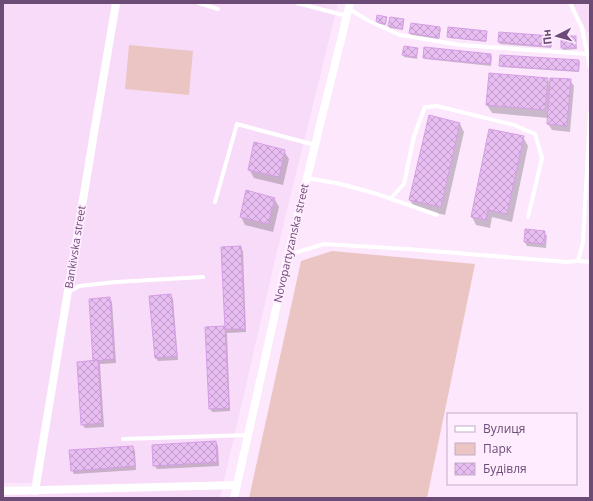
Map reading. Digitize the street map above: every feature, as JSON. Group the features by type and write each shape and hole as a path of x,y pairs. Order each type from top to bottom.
{"street":[{"name":"Bankivska street","path":"35,491 116,3"},
{"name":"Novopartyzanska street","path":"234,498 288,255 349,9"},
{"path":"3,491 237,485"}],"lane":[{"path":"199,3 218,9"},
{"path":"297,3 349,9 369,21 400,36 460,45 587,54"},
{"path":"570,3 582,28 590,67"},
{"path":"391,198 404,184 414,136 425,107 437,106 514,125 535,134 542,158 528,217"},
{"path":"578,260 584,242 590,113"},
{"path":"215,202 237,124 315,145"},
{"path":"307,178 341,184 377,194 437,215"},
{"path":"288,255 324,244 567,262 578,260 590,262"},
{"path":"67,294 79,286 116,282 202,277"},
{"path":"123,439 248,434"}],"shaded area":[{"path":"3,3 338,3 278,247 220,498 3,498 3,495 30,495 32,483 3,483"},
{"path":"573,3 590,3 590,32 587,32"}],"green space":[{"path":"129,45 193,51 189,95 125,89"},
{"path":"332,251 475,264 427,498 249,498 301,261"}],"building":[{"path":"377,15 387,17 385,24 376,22"},
{"path":"390,17 404,19 402,29 388,26"},
{"path":"411,23 440,27 439,38 409,33"},
{"path":"448,27 487,31 486,41 447,37"},
{"path":"499,32 552,36 551,47 498,42"},
{"path":"561,36 576,36 576,48 561,48"},
{"path":"404,46 418,48 416,57 402,55"},
{"path":"424,47 491,54 490,64 423,58"},
{"path":"500,55 579,60 578,71 499,66"},
{"path":"489,73 548,78 545,110 486,105"},
{"path":"550,78 571,79 567,126 547,124"},
{"path":"429,115 460,123 441,207 409,200"},
{"path":"489,129 524,136 507,214 488,210 486,220 471,217"},
{"path":"254,142 285,150 279,177 248,170"},
{"path":"246,190 275,198 268,224 240,217"},
{"path":"525,229 545,231 544,244 524,242"},
{"path":"241,246 245,329 225,329 221,247"},
{"path":"171,294 177,356 155,358 149,296"},
{"path":"110,297 114,359 93,361 89,299"},
{"path":"225,326 229,408 209,409 205,327"},
{"path":"98,360 102,423 81,425 77,362"},
{"path":"216,441 217,462 153,466 152,445"},
{"path":"133,446 135,466 71,471 69,450"}]}
